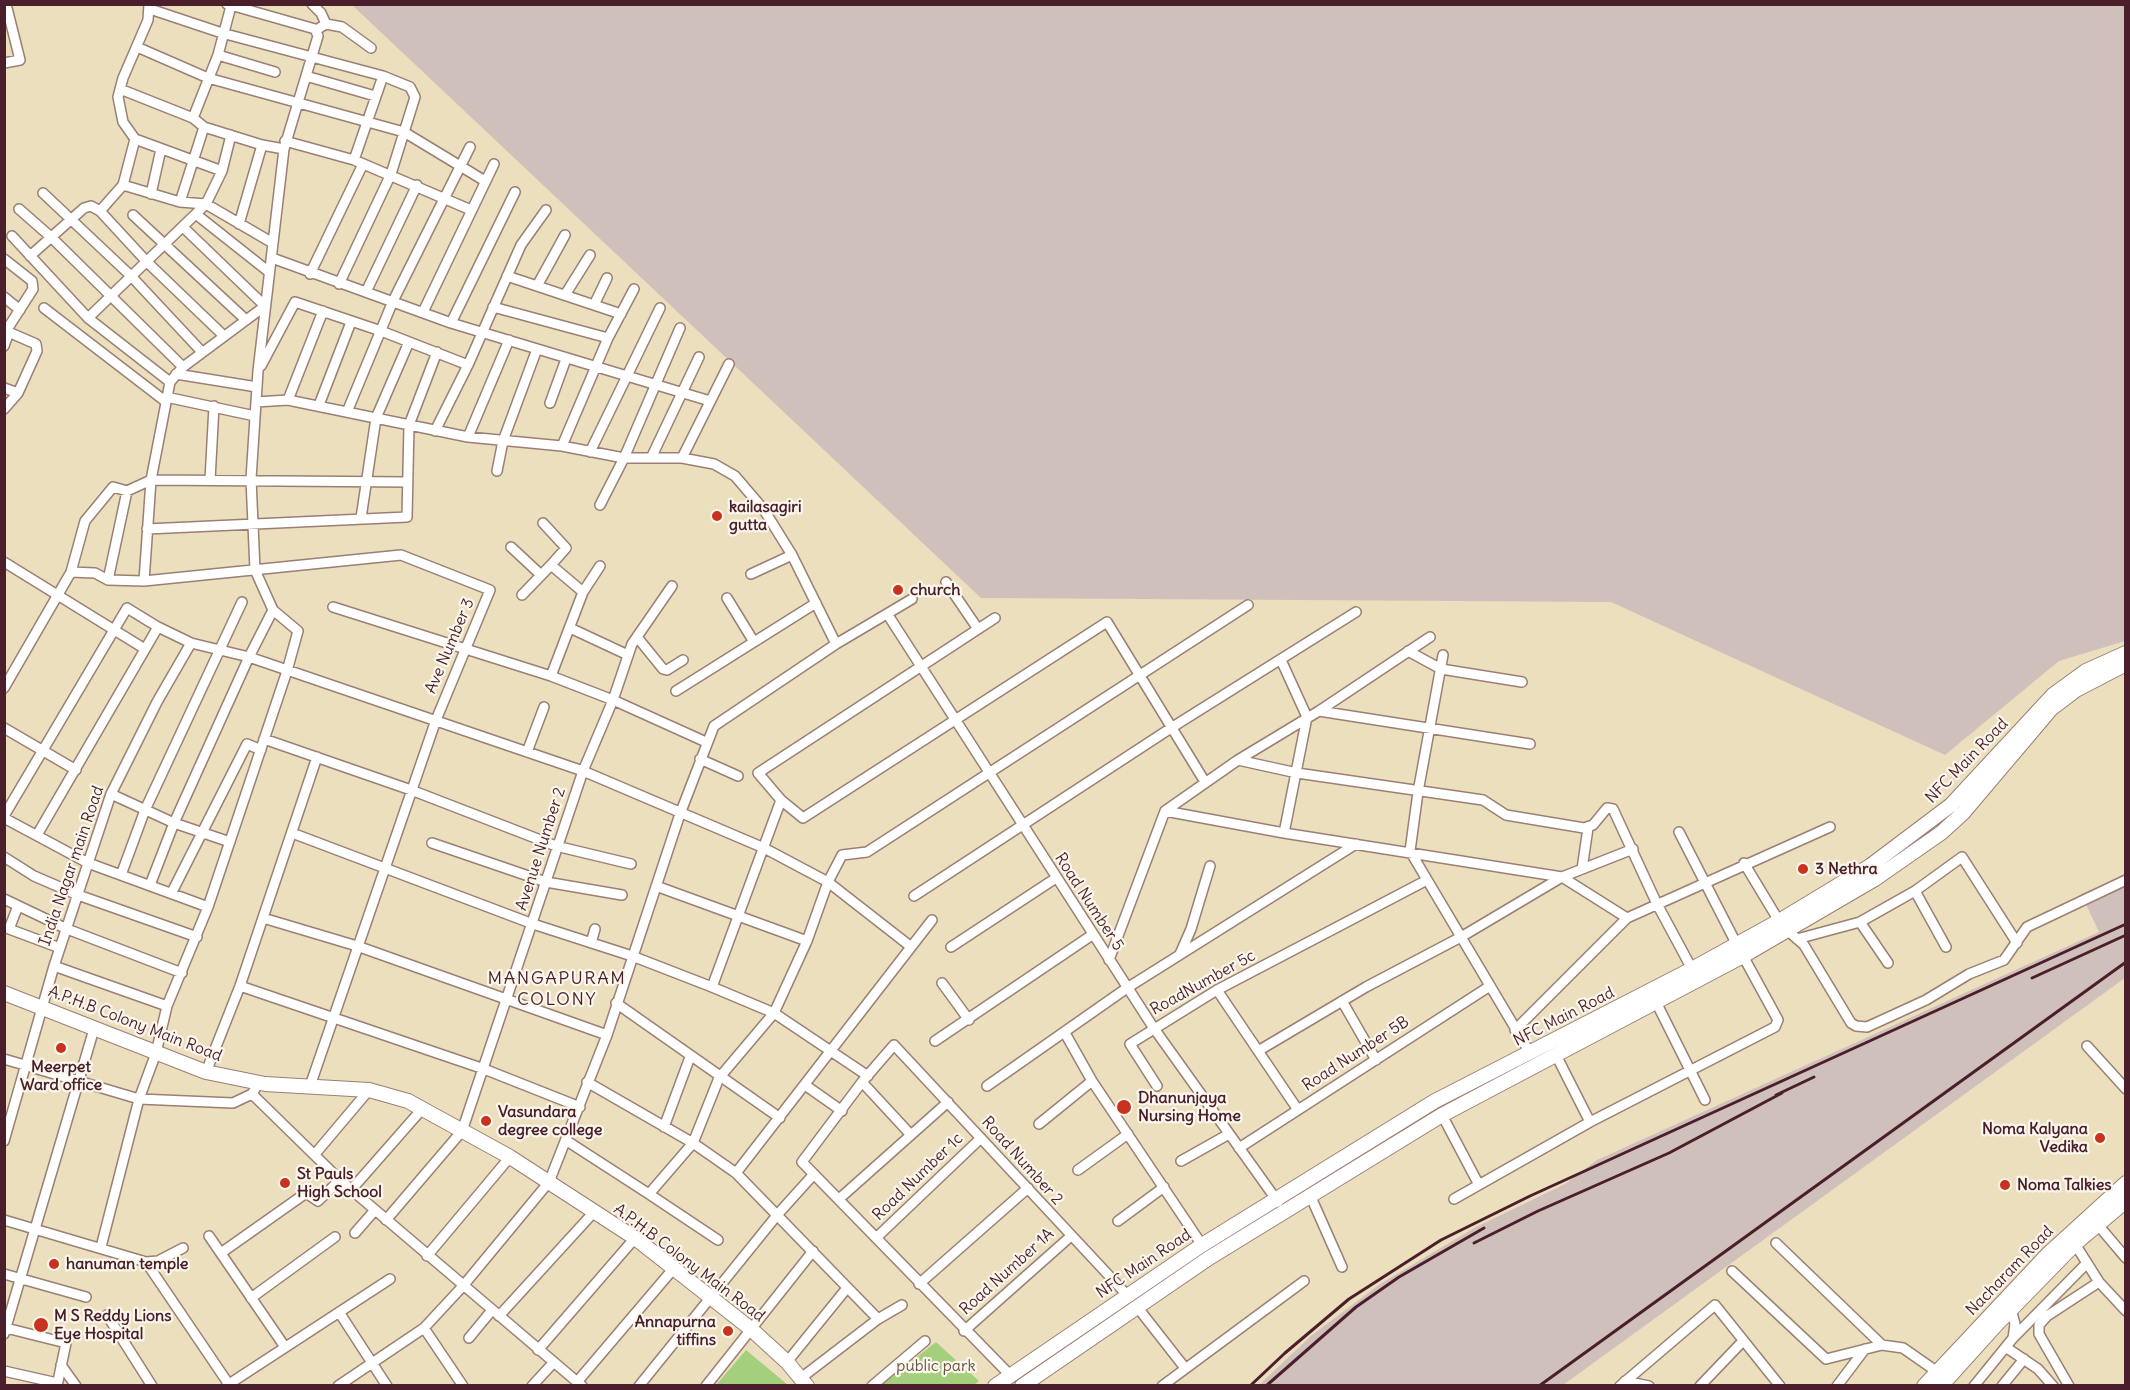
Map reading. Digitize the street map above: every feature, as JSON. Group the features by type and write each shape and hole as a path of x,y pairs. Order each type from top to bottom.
{"main road":[{"name":"NFC Main Road","path":"1788,930 1930,822 1959,796 2053,695 2086,671 2126,652"},
{"name":"NFC Main Road","path":"1022,1386 1283,1211 1442,1115 1556,1055 1591,1029 1692,969 1788,930 1875,879 1941,833 1963,813 2051,709 2076,690 2126,663"},
{"name":"NFC Main Road","path":"995,1386 1275,1197 1435,1101 1530,1053 1656,1002 1740,950"},
{"name":"A.P.H.B Colony Main Road","path":"4,993 206,1072 256,1088 310,1086 369,1090 393,1095 423,1108 510,1157 635,1238 751,1329 787,1362 804,1382"},
{"name":"Nacharam Road","path":"1924,1386 2047,1254 2126,1184"},
{"name":"Nacharam Road","path":"1942,1385 2011,1309 2075,1244 2126,1202"}],"street":[{"path":"4,63 20,60 6,4"},
{"path":"312,4 321,13 326,24"},
{"path":"193,118 218,56 229,5 316,30 326,24 342,27 371,48"},
{"path":"222,171 135,139 123,122 120,89 148,21 150,7 222,33 382,76 410,87 415,93 391,174 339,284"},
{"path":"101,1247 140,1099 156,1053 167,1006 208,907 287,671 297,631 273,610 255,570 251,524 251,479 258,371 272,258 271,242 284,145 318,36 316,30"},
{"path":"137,47 208,78 405,132 461,164 485,182"},
{"path":"218,56 275,72"},
{"path":"306,76 375,96"},
{"path":"354,160 382,76"},
{"path":"120,89 193,118 204,127 262,145 284,145 354,160 471,210"},
{"path":"180,202 204,127"},
{"path":"88,318 167,245 206,204 222,171 231,135"},
{"path":"100,211 123,185 135,139"},
{"path":"239,224 262,145"},
{"path":"347,412 393,301 470,147"},
{"path":"151,194 161,149"},
{"path":"310,274 363,164"},
{"path":"423,312 494,164"},
{"path":"123,185 180,202 206,204 271,242"},
{"path":"366,292 417,185"},
{"path":"451,323 515,192"},
{"path":"43,193 131,276 202,352"},
{"path":"30,256 88,206 100,211 147,262 224,336"},
{"path":"19,209 52,238 183,367"},
{"path":"435,431 530,230 546,210"},
{"path":"133,215 246,320"},
{"path":"197,215 269,272"},
{"path":"184,228 265,306"},
{"path":"537,286 565,235"},
{"path":"12,236 88,318 173,378 257,387"},
{"path":"565,295 590,255"},
{"path":"272,258 310,274 481,333 710,401"},
{"path":"4,259 32,281 33,289 6,331 4,346"},
{"path":"507,276 621,314"},
{"path":"594,305 608,278"},
{"path":"562,446 608,338 634,289"},
{"path":"4,297 20,310"},
{"path":"258,371 295,302 381,331 468,365"},
{"path":"144,581 151,480 166,399 173,378 202,352 265,306"},
{"path":"493,307 608,338"},
{"path":"44,308 166,399 214,406 255,416"},
{"path":"590,452 660,308"},
{"path":"288,400 323,311"},
{"path":"319,405 351,322"},
{"path":"600,505 624,458 680,328"},
{"path":"4,409 18,393 37,351 36,344 6,331"},
{"path":"468,437 509,340"},
{"path":"361,518 376,418 409,342"},
{"path":"497,471 503,441 537,349"},
{"path":"147,530 407,517 409,425 437,352"},
{"path":"652,456 699,357"},
{"path":"550,403 566,359"},
{"path":"682,458 729,364"},
{"path":"4,388 18,393"},
{"path":"256,402 288,400 468,437 562,446 624,458 652,456 682,458 714,464 735,476 758,501 792,555 837,644"},
{"path":"210,480 214,406"},
{"path":"4,688 71,572 85,521 113,487 127,491 151,480 407,482"},
{"path":"108,580 127,491"},
{"path":"522,595 566,548 543,523"},
{"path":"511,547 541,575"},
{"name":"Ave Number 3","path":"71,572 95,573 108,580 144,581 400,555 490,590 436,720 310,1086"},
{"path":"751,574 792,555"},
{"path":"4,562 145,648"},
{"path":"551,565 584,592"},
{"path":"551,676 584,592 600,566"},
{"path":"946,582 978,629"},
{"name":"Avenue Number 2","path":"462,1131 583,771 613,700 628,655 637,637 672,586"},
{"path":"728,597 754,642"},
{"path":"338,1386 424,1328 463,1286 549,1182 607,1035 680,814 714,726 837,644 912,599"},
{"path":"121,875 145,810 242,602"},
{"path":"676,691 816,603"},
{"path":"649,1194 693,1143 719,1078 774,1013 807,941 828,882 845,853 867,852 1248,605"},
{"path":"333,607 551,676 613,700 706,742"},
{"path":"208,907 88,863 4,817 127,608 191,643 249,657 583,771 764,848 828,882 910,945"},
{"path":"150,885 174,823 249,657 273,610"},
{"path":"914,896 1023,827 1171,728 1356,612"},
{"name":"Road Number 5","path":"888,615 1153,1028 1283,1211"},
{"path":"995,618 758,773 779,804 803,818 1107,622 1205,782"},
{"path":"37,836 158,627"},
{"path":"570,628 628,655"},
{"path":"637,637 663,669 667,670 683,660"},
{"path":"1109,960 1165,811 1238,760 1319,711 1430,637"},
{"name":"India Nagar main Road","path":"4,1141 8,1114 27,1065 54,966 111,794 157,702 191,643"},
{"path":"1408,651 1441,669 1522,682"},
{"path":"1443,655 1418,792 1410,851 1530,1053"},
{"path":"1281,660 1307,717 1284,834"},
{"path":"527,752 544,706"},
{"path":"1319,711 1530,744"},
{"path":"4,728 76,770"},
{"path":"264,739 411,790 556,846 631,864"},
{"path":"172,892 246,744 261,750"},
{"path":"206,1072 240,987 317,757"},
{"path":"700,759 738,776"},
{"path":"1238,760 1297,773 1483,800 1506,814 1588,828"},
{"path":"111,794 174,823 230,842"},
{"path":"712,987 779,804"},
{"path":"1582,869 1588,828 1607,808 1613,808 1657,904 1692,969"},
{"path":"1165,811 1284,834 1410,851 1562,877 1627,918"},
{"path":"1515,1030 1627,918 1744,863 1830,827"},
{"path":"1454,1199 1590,1122 1777,1024 1679,832"},
{"path":"291,833 532,924 632,956 774,1013 832,1050 865,1079 911,1135"},
{"path":"432,843 546,882 622,895"},
{"path":"987,1086 1127,988 1356,844"},
{"path":"1258,1051 1342,1001 1461,937 1562,877 1633,849"},
{"path":"4,857 34,876 78,895 197,937"},
{"path":"1788,930 1860,922 1915,891 1962,857 2017,943"},
{"path":"1744,863 1788,930 1804,945 1851,1023 1867,1027 1926,1000 1969,974 2004,960 2027,927 2126,880"},
{"path":"1180,954 1191,929 1210,866"},
{"path":"951,947 1056,878"},
{"name":"RoadNumber 5c","path":"1157,1086 1130,1044 1217,990 1338,929 1427,880"},
{"path":"656,886 807,941"},
{"path":"1915,891 1946,947"},
{"path":"4,899 67,929 182,973"},
{"path":"18,906 9,929 60,948"},
{"path":"263,918 357,946 607,1035"},
{"path":"736,1173 910,945 932,920"},
{"path":"1860,922 1888,963"},
{"path":"591,943 595,929"},
{"path":"935,1041 1092,935"},
{"path":"54,966 167,1006"},
{"path":"942,983 969,1020"},
{"name":"Road Number 5B","path":"1239,1148 1490,986"},
{"path":"240,987 484,1069 580,1107"},
{"path":"1217,990 1298,1110"},
{"path":"1342,1001 1376,1060"},
{"path":"1656,1002 1705,1100"},
{"path":"616,1003 719,1078 780,1118"},
{"path":"4,1371 57,1384 66,1343 5,1331 94,1029"},
{"path":"1065,1033 1092,1081 1202,1245"},
{"name":"Road Number 2","path":"865,1079 894,1046 1128,1296"},
{"path":"2087,1046 2126,1089"},
{"path":"1556,1055 1590,1122"},
{"path":"664,1127 690,1057"},
{"path":"4,1059 140,1099 233,1103 256,1088 340,1180 579,1384 674,1268"},
{"path":"865,1079 802,1162 964,1331 1010,1375"},
{"path":"1039,1124 1092,1081"},
{"path":"587,1082 693,1143 736,1173 878,1319"},
{"path":"805,1085 842,1111"},
{"path":"315,1154 369,1090"},
{"path":"839,1199 948,1102"},
{"path":"351,1190 423,1108"},
{"path":"1442,1115 1479,1185"},
{"path":"386,1220 462,1131"},
{"path":"1078,1170 1128,1134"},
{"path":"1182,1161 1229,1134"},
{"name":"Road Number 1c","path":"876,1238 981,1138"},
{"path":"567,1141 718,1240"},
{"path":"427,1256 510,1157"},
{"path":"639,1386 778,1214 814,1174"},
{"path":"221,1253 306,1193 318,1201 340,1180"},
{"path":"1118,1221 1164,1187"},
{"path":"919,1284 1028,1188"},
{"path":"1310,1195 1342,1268"},
{"path":"356,1233 375,1210"},
{"path":"469,1338 594,1212"},
{"path":"4,1220 146,1262 158,1261 183,1248"},
{"path":"2098,1225 2126,1258"},
{"path":"209,1236 285,1347"},
{"name":"Road Number 1A","path":"964,1331 1071,1236"},
{"path":"251,1298 335,1238"},
{"path":"538,1350 635,1238"},
{"path":"1776,1243 1882,1345"},
{"path":"2075,1244 2099,1282 2126,1311"},
{"path":"706,1386 813,1251"},
{"path":"146,1262 228,1385 390,1279"},
{"path":"1974,1386 2013,1338 2087,1263"},
{"path":"1732,1271 1826,1359 1882,1345 1903,1348 1936,1371"},
{"path":"4,1274 86,1297"},
{"path":"1162,1386 1304,1281"},
{"path":"2069,1386 2039,1334 2039,1325 2047,1316 2099,1282"},
{"path":"787,1362 847,1288"},
{"path":"804,1382 878,1319 902,1305"},
{"path":"1623,1383 1714,1305 1773,1384"},
{"path":"1138,1308 1185,1368"},
{"path":"2011,1309 2015,1324 2013,1338"},
{"path":"339,1312 387,1386"},
{"path":"107,1315 152,1386"},
{"path":"424,1328 463,1386"},
{"path":"872,1386 926,1341"},
{"path":"1700,1386 1743,1341"},
{"path":"2007,1348 2024,1359 2053,1386"},
{"path":"1837,1386 1865,1349"},
{"path":"2002,1386 2024,1359"},
{"path":"532,1386 554,1362"},
{"path":"61,1365 76,1386"},
{"path":"1623,1383 1649,1386"}],"shaded area":[{"path":"352,5 2125,5 2125,641 2059,661 1945,755 1611,602 981,598"},
{"path":"2125,875 2125,978 1563,1385 1258,1386 1312,1335 1380,1284 1476,1227 1565,1184 1597,1160 2099,932 2081,894"}],"green space":[{"name":"public park","path":"936,1342 979,1381 973,1386 881,1385"},
{"path":"746,1350 788,1385 716,1385"}],"railway":[{"path":"1250,1386 1349,1299 1441,1240 1530,1196 2126,924"},
{"path":"2032,978 2126,935"},
{"path":"1539,1386 2126,962"},
{"path":"1776,1095 1814,1077"},
{"path":"1474,1243 1538,1211 1669,1153 1782,1093"},
{"path":"1266,1386 1356,1307 1399,1277 1484,1228"}],"place":[{"name":"kailasagiri gutta","path":"717,516"},
{"name":"church","path":"898,590"},
{"name":"3 Nethra","path":"1803,869"},
{"name":"Meerpet Ward office","path":"61,1048"},
{"name":"Dhanunjaya Nursing Home","path":"1124,1107"},
{"name":"Vasundara degree college","path":"486,1121"},
{"name":"Noma Kalyana Vedika","path":"2100,1138"},
{"name":"St Pauls High School","path":"285,1183"},
{"name":"Noma Talkies","path":"2005,1185"},
{"name":"hanuman temple","path":"54,1264"},
{"name":"M S Reddy Lions Eye Hospital","path":"41,1325"},
{"name":"Annapurna tiffins","path":"728,1331"}],"district":[{"name":"MANGAPURAM COLONY","path":"557,989"}]}
